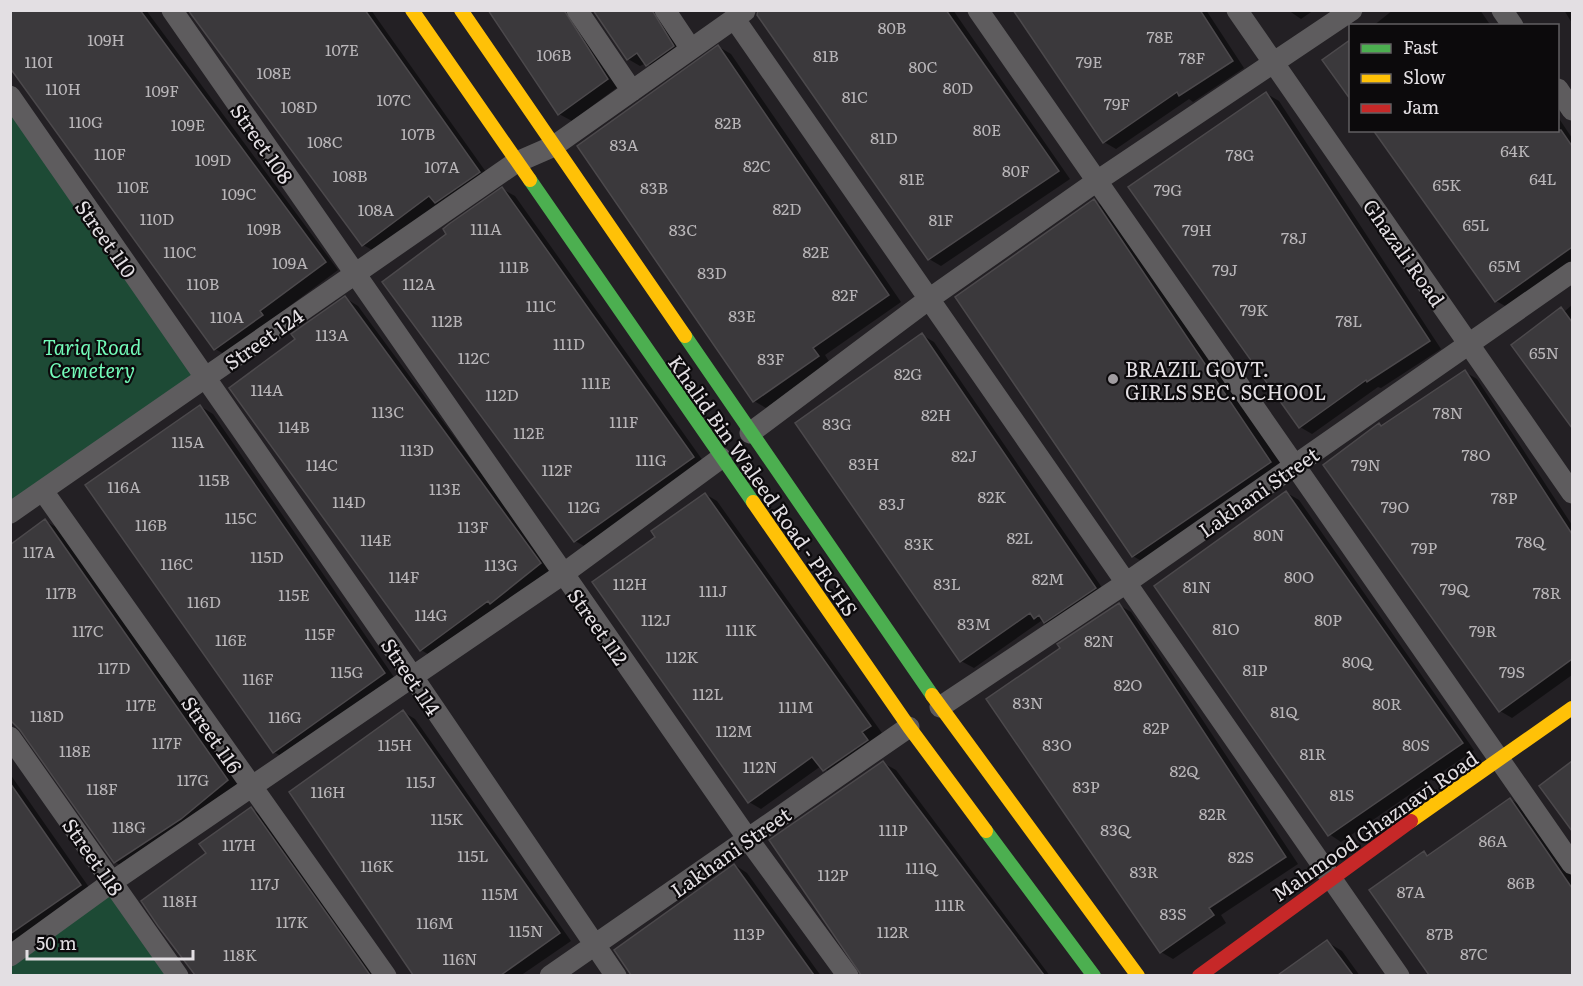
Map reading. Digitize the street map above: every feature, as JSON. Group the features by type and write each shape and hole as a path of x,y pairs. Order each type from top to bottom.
{"main road":[{"name":"Khalid Bin Waleed Road - PECHS","path":"412,10 515,163 909,727 1094,975"},
{"name":"Khalid Bin Waleed Road - PECHS","path":"461,10 940,707 1138,975"},
{"name":"Mahmood Ghaznavi Road","path":"1199,975 1331,877 1572,708"}],"street":[{"name":"Street 108","path":"171,10 354,275"},
{"path":"577,10 632,91"},
{"path":"665,10 691,49"},
{"path":"978,10 1572,864"},
{"name":"Ghazali Road","path":"1238,10 1572,493"},
{"path":"750,433 929,299 1097,182 1352,10"},
{"path":"1502,10 1512,24"},
{"name":"Street 124","path":"10,513 515,163 554,146 740,14"},
{"path":"740,14 929,299 1399,975"},
{"path":"1559,92 1572,110"},
{"name":"Street 110","path":"10,96 204,379"},
{"name":"Lakhani Street","path":"940,707 1126,583 1572,272"},
{"name":"Street 112","path":"354,275 748,839 848,975"},
{"name":"Street 114","path":"204,379 413,677 594,946 616,975"},
{"path":"10,956 112,882 563,574 721,458"},
{"name":"Street 116","path":"43,490 251,788 386,975"},
{"name":"Lakhani Street","path":"550,975 909,727"},
{"name":"Street 118","path":"10,737 178,975"}],"green space":[{"name":"Tariq Road Cemetery","path":"10,96 204,379 10,513"},
{"path":"112,882 178,975 11,975 10,956"}],"building":[{"path":"10,10 140,10 326,262 260,311 263,315 214,350 10,68"},
{"path":"188,10 365,10 480,172 435,203 429,196 362,246"},
{"path":"488,10 564,10 608,79 558,115"},
{"path":"593,10 652,10 674,46 646,66 637,53 627,60"},
{"path":"758,10 946,10 1059,171 928,260 757,15"},
{"path":"1013,10 1200,10 1233,61 1179,96 1177,92 1103,143"},
{"path":"1349,41 1349,98 1322,60"},
{"path":"718,45 889,295 813,348 819,356 753,402 577,146"},
{"path":"1266,92 1430,341 1367,382 1366,380 1299,428 1128,187"},
{"path":"1561,130 1572,146 1572,247 1495,302 1374,132 1559,132"},
{"path":"502,187 694,457 574,542 382,282 446,234 443,229 449,224"},
{"name":"BRAZIL GOVT. GIRLS SEC. SCHOOL","path":"1094,199 1271,462 1132,557 955,297"},
{"path":"345,296 541,563 490,604 488,601 420,651 229,388 295,339 291,334"},
{"path":"1561,307 1572,322 1572,428 1511,345"},
{"path":"922,333 1096,588 1044,623 1039,615 1034,619 1030,613 960,662 795,423"},
{"path":"1465,370 1572,534 1572,659 1499,712 1323,465 1379,423 1381,426"},
{"path":"200,405 385,673 273,753 85,485"},
{"path":"1286,491 1463,743 1328,836 1154,586"},
{"path":"705,493 871,726 862,732 868,740 823,771 812,757 748,803 592,582 655,537 651,531"},
{"path":"45,519 228,780 181,819 114,863 20,730 10,720 10,545"},
{"path":"1119,603 1286,857 1209,908 1214,915 1160,953 986,699 1060,648 1057,644"},
{"path":"403,710 560,933 501,975 413,975 289,792"},
{"path":"883,761 1044,975 861,975 769,840"},
{"path":"1572,761 1572,831 1539,786"},
{"path":"10,783 81,885 10,934"},
{"path":"1510,798 1572,888 1572,975 1429,975 1369,890 1424,851 1427,856"},
{"path":"251,807 370,975 195,975 158,926 141,901 206,853 199,844"},
{"path":"734,864 814,975 631,975 614,950"},
{"path":"1327,940 1353,975 1278,975"}],"traffic: fast":[{"path":"530,180 753,502"},
{"path":"685,336 932,695"},
{"path":"986,831 1094,976"}],"traffic: slow":[{"path":"412,10 530,180"},
{"path":"461,10 685,336"},
{"path":"753,502 909,727 986,831"},
{"path":"932,695 1138,976"},
{"path":"1411,821 1572,708"}],"traffic: jam":[{"path":"1199,976 1411,821"}],"place":[{"name":"BRAZIL GOVT. GIRLS SEC. SCHOOL","path":"1113,379"}]}
